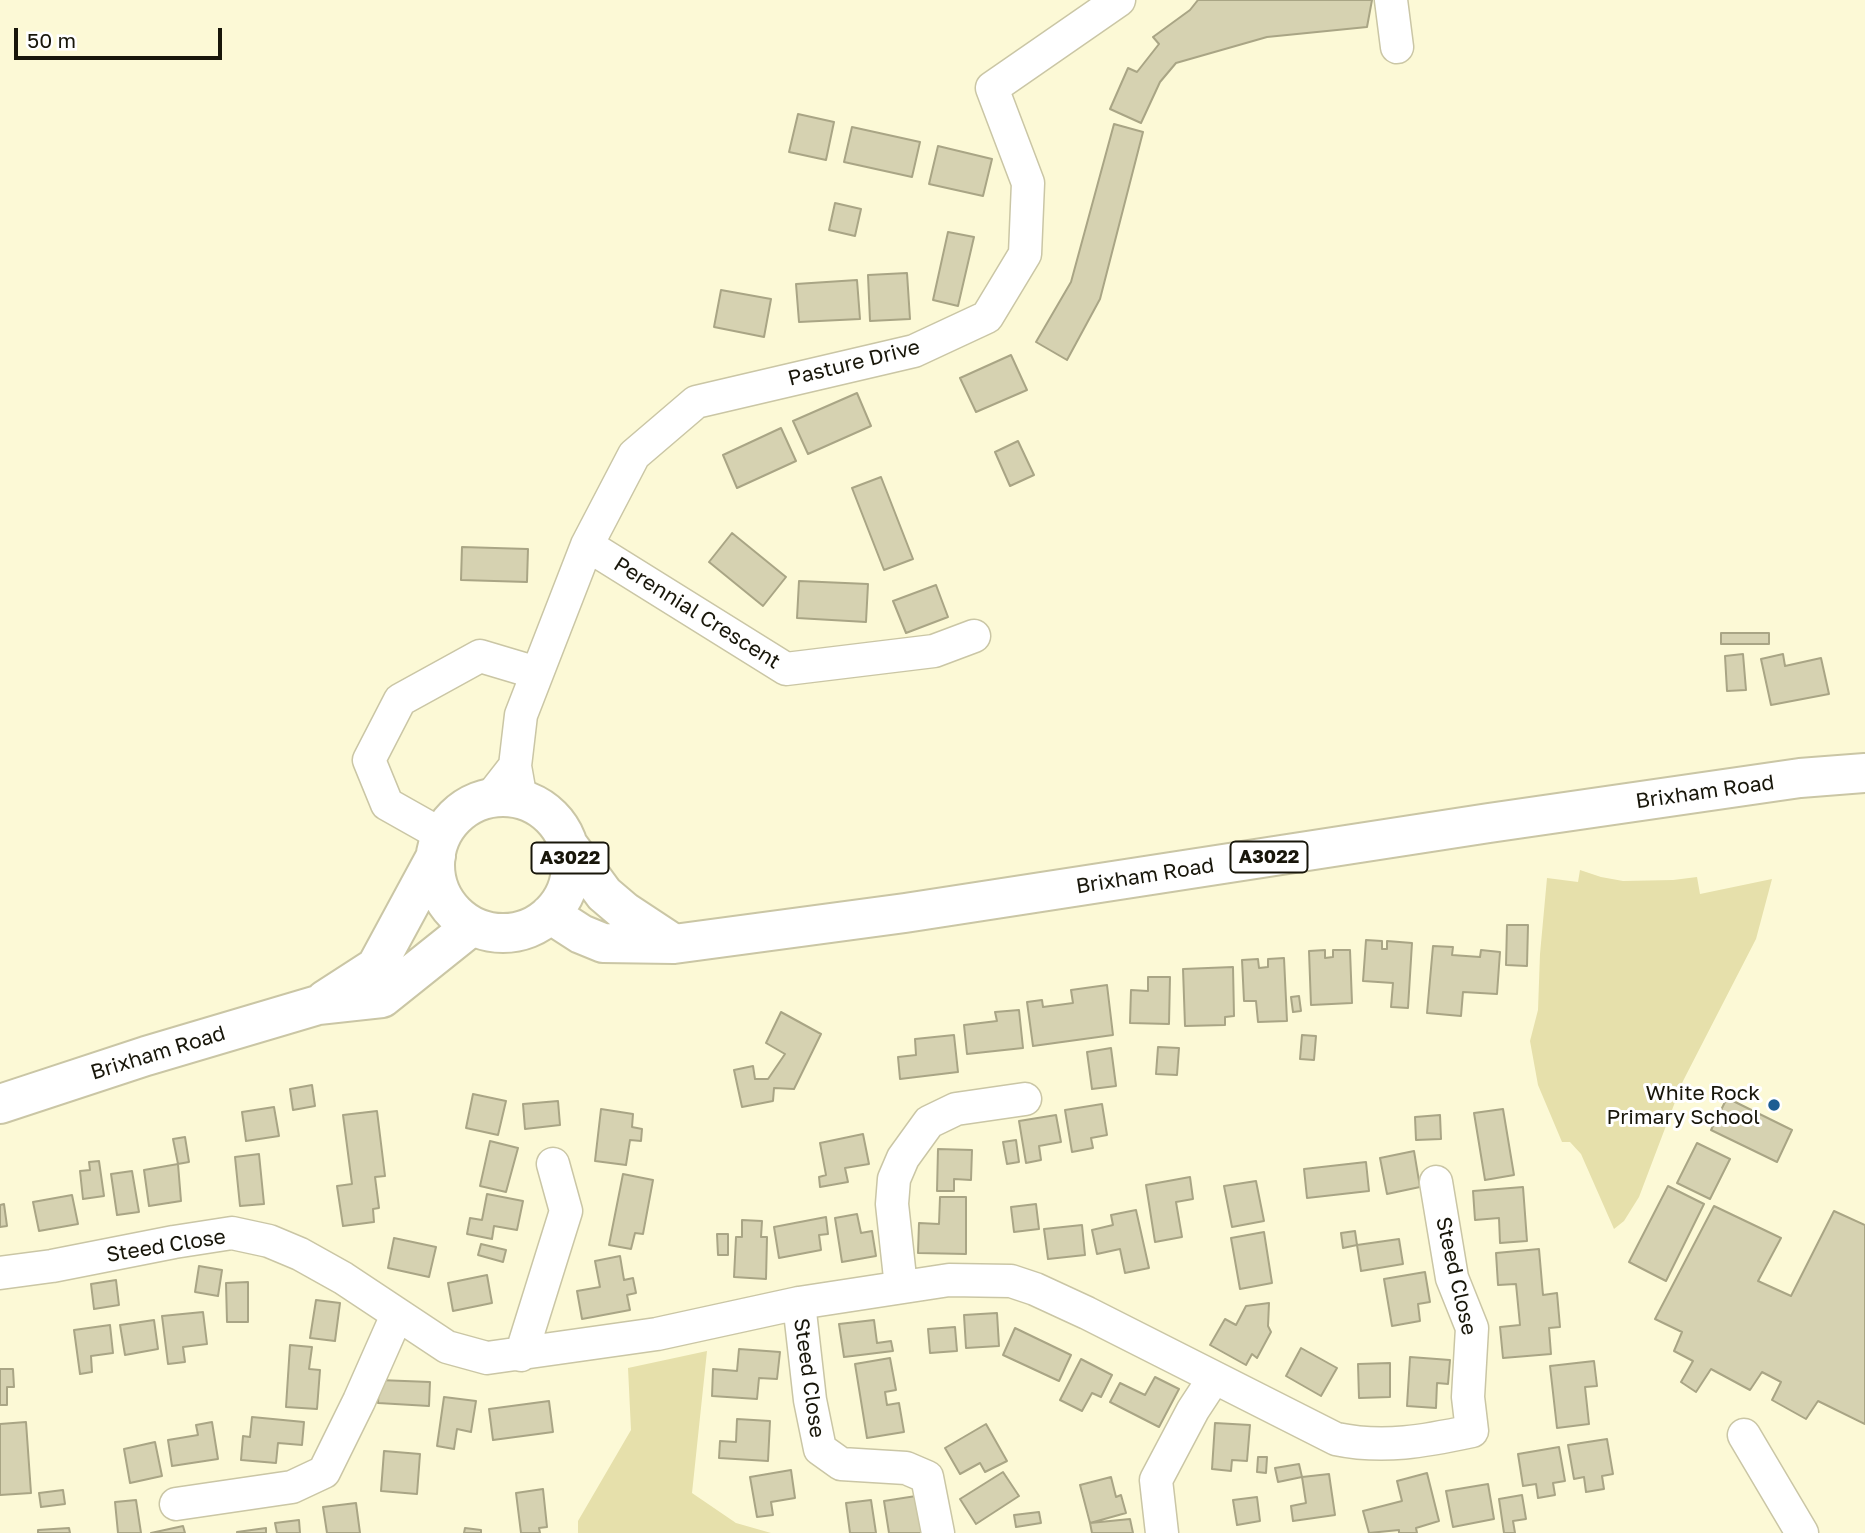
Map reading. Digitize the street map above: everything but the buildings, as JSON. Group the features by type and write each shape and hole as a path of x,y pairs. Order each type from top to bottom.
{"main road":[{"name":"Brixham Road","path":"550,914 581,934 603,943 674,944 905,913 1746,786 1865,773"},
{"name":"A3022","path":"508,788 550,816 604,894 624,911 674,944"},
{"name":"Brixham Road","path":"318,1005 376,967 454,818 464,809 508,788"},
{"path":"439,845 435,873 443,896 458,917 472,926 499,933 513,932 527,929 550,914"},
{"name":"A3022","path":"550,914 559,902 570,875 568,845"},
{"name":"Brixham Road","path":"0,1104 146,1056 318,1005 382,998 472,926"}],"street":[{"name":"Pasture Drive","path":"508,788 521,715 587,545 634,455 696,402 914,351 987,317 1025,254 1028,183 992,88 1119,0"},
{"path":"1391,0 1397,47"},
{"name":"Perennial Crescent","path":"587,545 786,669 934,651 974,636"},
{"path":"439,845 387,804 369,760 400,700 480,656 537,673"},
{"path":"901,1287 892,1204 894,1178 903,1158 929,1122 956,1109 1025,1099"},
{"path":"522,1355 566,1211 553,1164"},
{"name":"Steed Close","path":"0,1273 232,1233 270,1241 300,1254 343,1278 447,1347 487,1358 657,1334 799,1303 901,1287 949,1280 1011,1281 1067,1304 1336,1439 1358,1444 1409,1444 1472,1432 1468,1397 1472,1328 1452,1278 1436,1182"},
{"name":"Steed Close","path":"799,1303 810,1400 820,1449 841,1464 906,1468 927,1477 938,1533"},
{"path":"176,1504 292,1487 324,1472 397,1315"},
{"path":"1162,1533 1156,1479 1193,1410 1214,1378"},
{"path":"1744,1436 1802,1533"}],"shaded area":[{"path":"1580,870 1623,881 1697,877 1700,894 1772,879 1756,939 1683,1081 1639,1197 1624,1221 1614,1229 1581,1154 1570,1142 1562,1142 1538,1085 1530,1041 1538,1010 1547,878 1578,882"},
{"path":"707,1351 692,1493 736,1523 771,1533 578,1533 578,1521 631,1430 628,1368"}],"place":[{"name":"White Rock Primary School","path":"1774,1105"}]}
